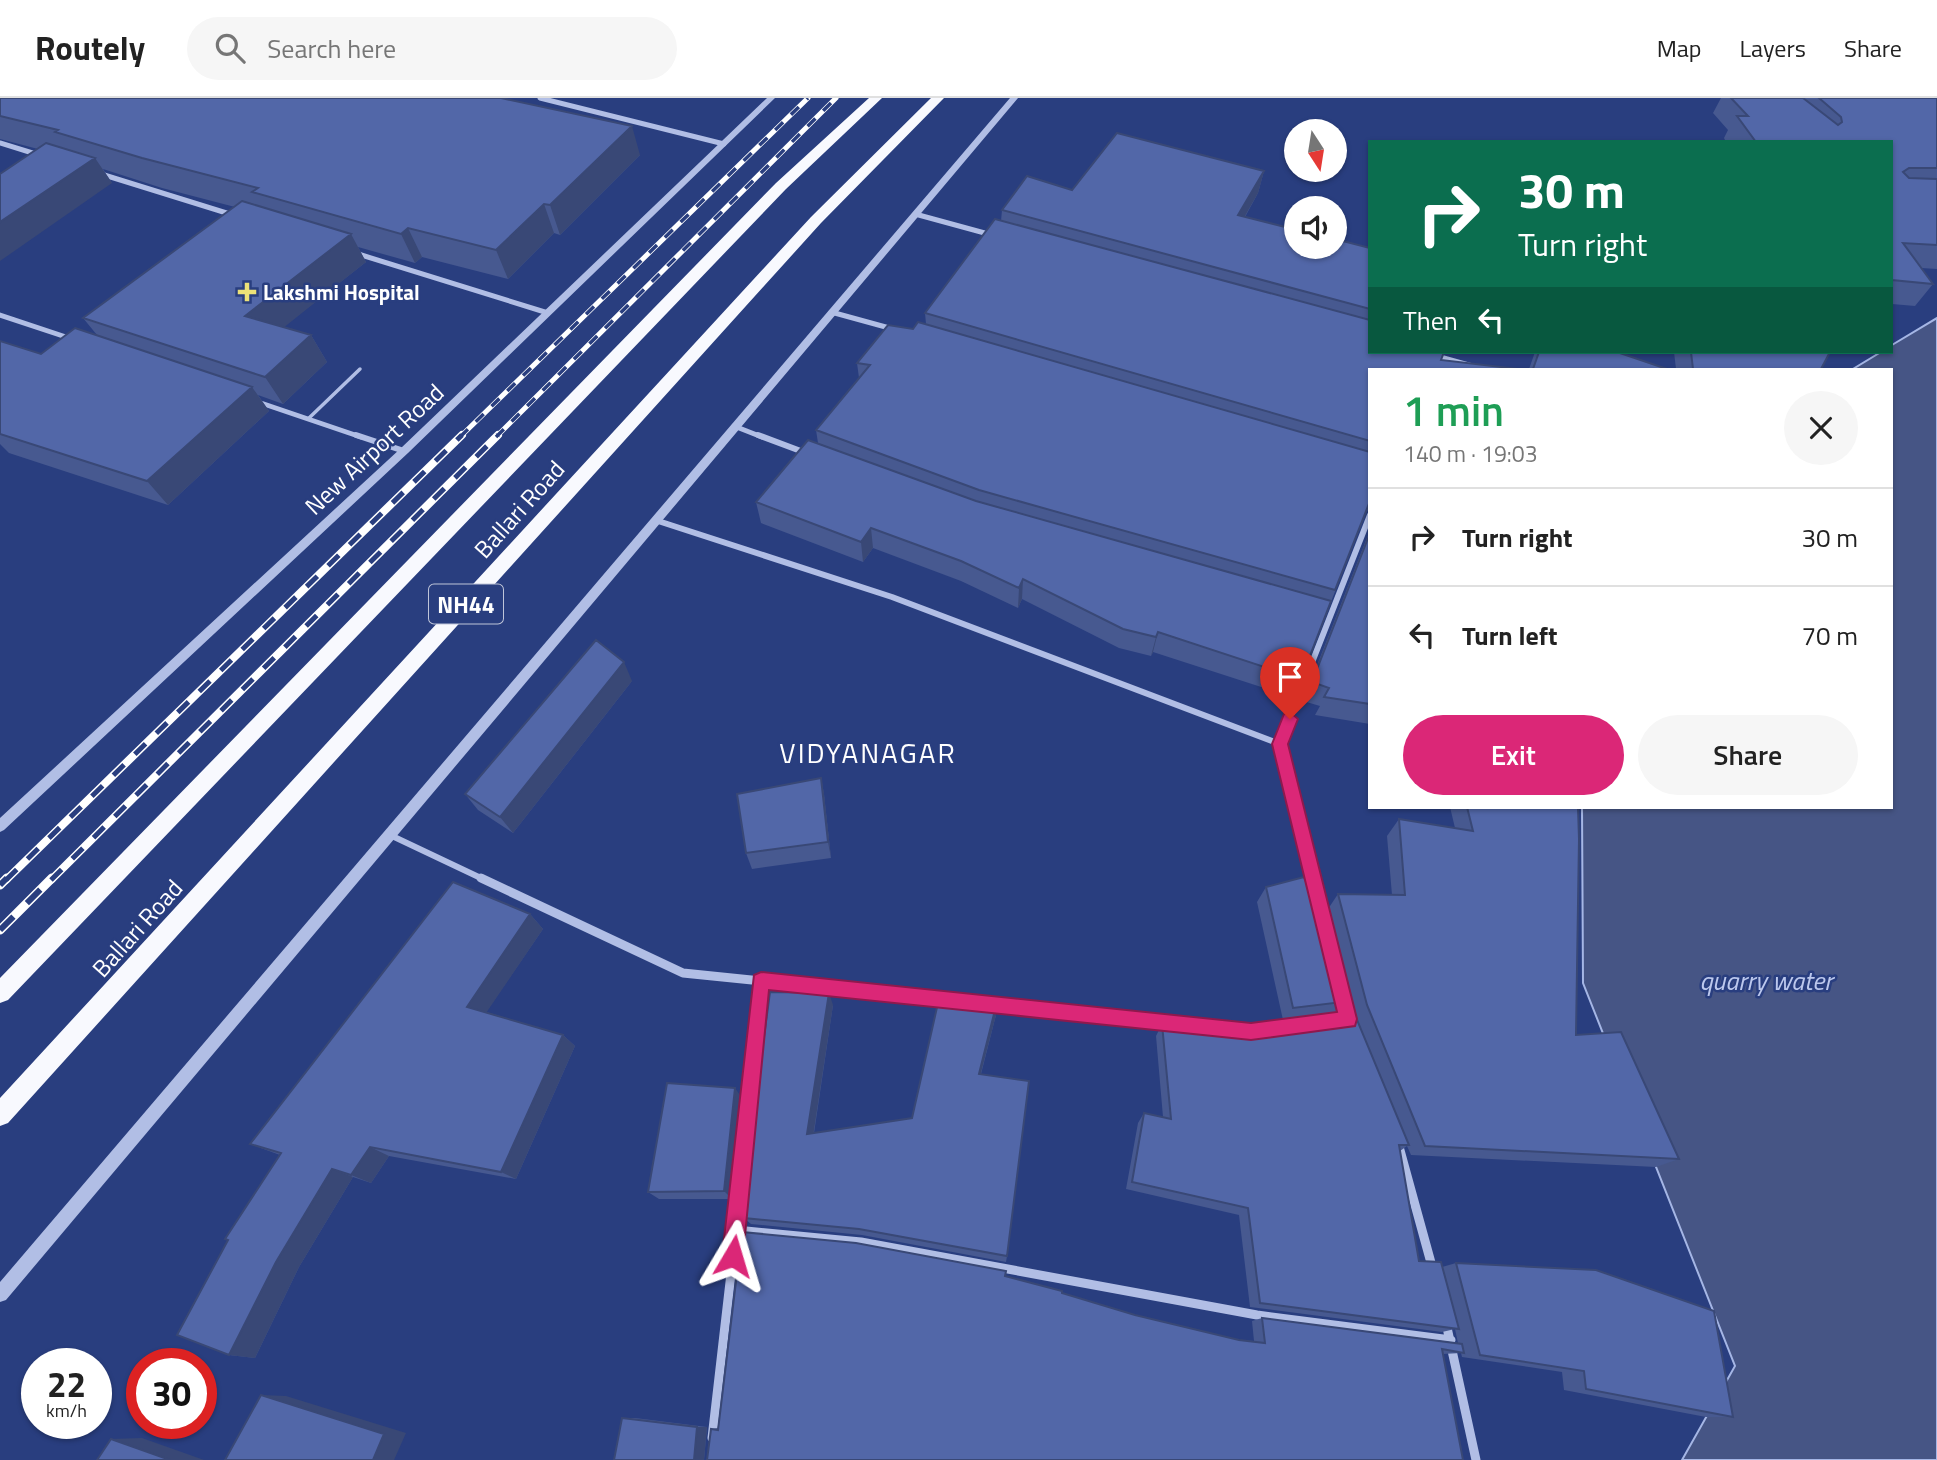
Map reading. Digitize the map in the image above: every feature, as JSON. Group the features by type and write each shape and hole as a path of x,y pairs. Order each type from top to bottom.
{"highway":[{"name":"Ballari Road","path":"0,993 781,186 876,98"},
{"name":"Ballari Road","path":"0,1115 816,220 938,98"}],"street":[{"path":"540,98 724,144"},
{"name":"New Airport Road","path":"0,826 404,451 771,98"},
{"path":"0,1294 1014,98"},
{"path":"0,143 40,156"},
{"path":"94,172 241,218"},
{"path":"915,214 995,236"},
{"path":"348,251 548,313"},
{"path":"831,312 896,330"},
{"path":"0,315 77,341"},
{"path":"1429,354 1479,368"},
{"path":"1430,362 1433,355"},
{"path":"244,397 404,451"},
{"path":"734,426 811,455"},
{"path":"655,520 779,556 1084,667 1280,744"},
{"path":"1322,915 1280,744 1368,520"},
{"path":"1317,613 1331,617"},
{"path":"389,834 683,973 951,1000"},
{"path":"750,1102 761,981"},
{"path":"979,1003 1251,1031"},
{"path":"1394,1132 1404,1157 1434,1275"},
{"path":"711,1446 741,1178"},
{"path":"736,1230 813,1234 1014,1266 1229,1310 1451,1340"},
{"path":"1444,1314 1476,1460"}],"lane":[{"path":"308,419 360,369"}],"water":[{"name":"quarry water","path":"1937,318 1937,1460 1682,1460 1735,1366 1583,983 1582,809 1893,809 1893,368 1855,368 1878,354 1893,354 1893,344"}],"building":[{"path":"0,98 501,98 632,126 550,205 544,204 496,250 408,228 401,234 252,192 258,188 142,158 55,132 58,130 0,116"},
{"path":"1731,98 1803,98 1838,125 1842,122 1841,117 1819,98 1937,98 1937,168 1909,168 1903,172 1909,178 1937,179 1937,245 1903,243 1933,284 1893,280 1893,140 1755,140 1737,116 1748,116"},
{"path":"1117,133 1264,171 1238,215 1284,227 1284,259 1347,259 1347,242 1368,247 1368,308 1002,210 1027,176 1072,190"},
{"path":"46,143 95,158 0,222 0,174"},
{"path":"242,201 351,234 245,316 311,335 265,377 83,318"},
{"path":"995,219 1368,319 1368,354 1443,354 1441,360 1509,368 1368,368 1368,440 925,313"},
{"path":"918,322 1368,451 1368,506 1335,590 979,490 816,430 870,365 857,363 888,325 913,329"},
{"path":"75,328 252,387 147,481 0,434 0,341 41,354"},
{"path":"1538,354 1623,354 1664,368 1533,368"},
{"path":"1691,354 1829,354 1822,368 1693,368"},
{"path":"808,440 976,501 1331,601 1301,679 1158,632 1156,637 1123,629 1023,579 1019,588 961,561 871,528 861,542 756,502"},
{"path":"1368,538 1368,704 1324,697 1329,688 1312,682"},
{"path":"596,640 624,662 500,817 465,794"},
{"path":"821,778 828,842 746,853 737,794"},
{"path":"1468,809 1578,809 1576,1035 1621,1032 1679,1159 1425,1146 1367,1005 1338,894 1405,895 1399,819 1473,831"},
{"path":"1304,877 1311,893 1323,894 1351,1001 1293,1008 1266,887"},
{"path":"453,882 530,914 467,1007 563,1035 501,1172 370,1147 351,1175 332,1169 276,1262 229,1355 217,1348 177,1335 228,1240 225,1239 281,1153 250,1144"},
{"path":"770,992 829,993 807,1134 912,1118 940,994 997,1002 979,1074 1029,1081 1007,1256 859,1229 744,1218 747,1191 739,1191 749,1089 757,1089"},
{"path":"1355,1015 1409,1145 1399,1145 1419,1261 1441,1262 1459,1329 1260,1303 1248,1208 1132,1182 1144,1113 1171,1119 1162,1024 1227,1030"},
{"path":"667,1083 735,1088 724,1191 648,1192"},
{"path":"742,1232 856,1243 1006,1271 1005,1276 1135,1315 1239,1340 1265,1343 1262,1318 1462,1344 1464,1353 1442,1349 1463,1460 707,1460 711,1429 718,1430"},
{"path":"1456,1263 1596,1270 1714,1311 1733,1417 1586,1389 1584,1371 1480,1355"},
{"path":"261,1395 384,1434 373,1460 225,1460"},
{"path":"622,1418 697,1427 694,1460 614,1460"},
{"path":"111,1439 170,1460 97,1460"}],"railway":[{"path":"460,437 808,98"},
{"path":"496,437 836,98"},
{"path":"6,880 462,435"},
{"path":"51,880 498,435"},
{"path":"0,885 7,878"},
{"path":"0,930 52,878"}],"place":[{"name":"Lakshmi Hospital","path":"247,292"}],"district":[{"name":"VIDYANAGAR","path":"868,752"}],"route":[{"path":"733,1256 761,981 1251,1031 1348,1019 1280,744 1290,719"}]}
